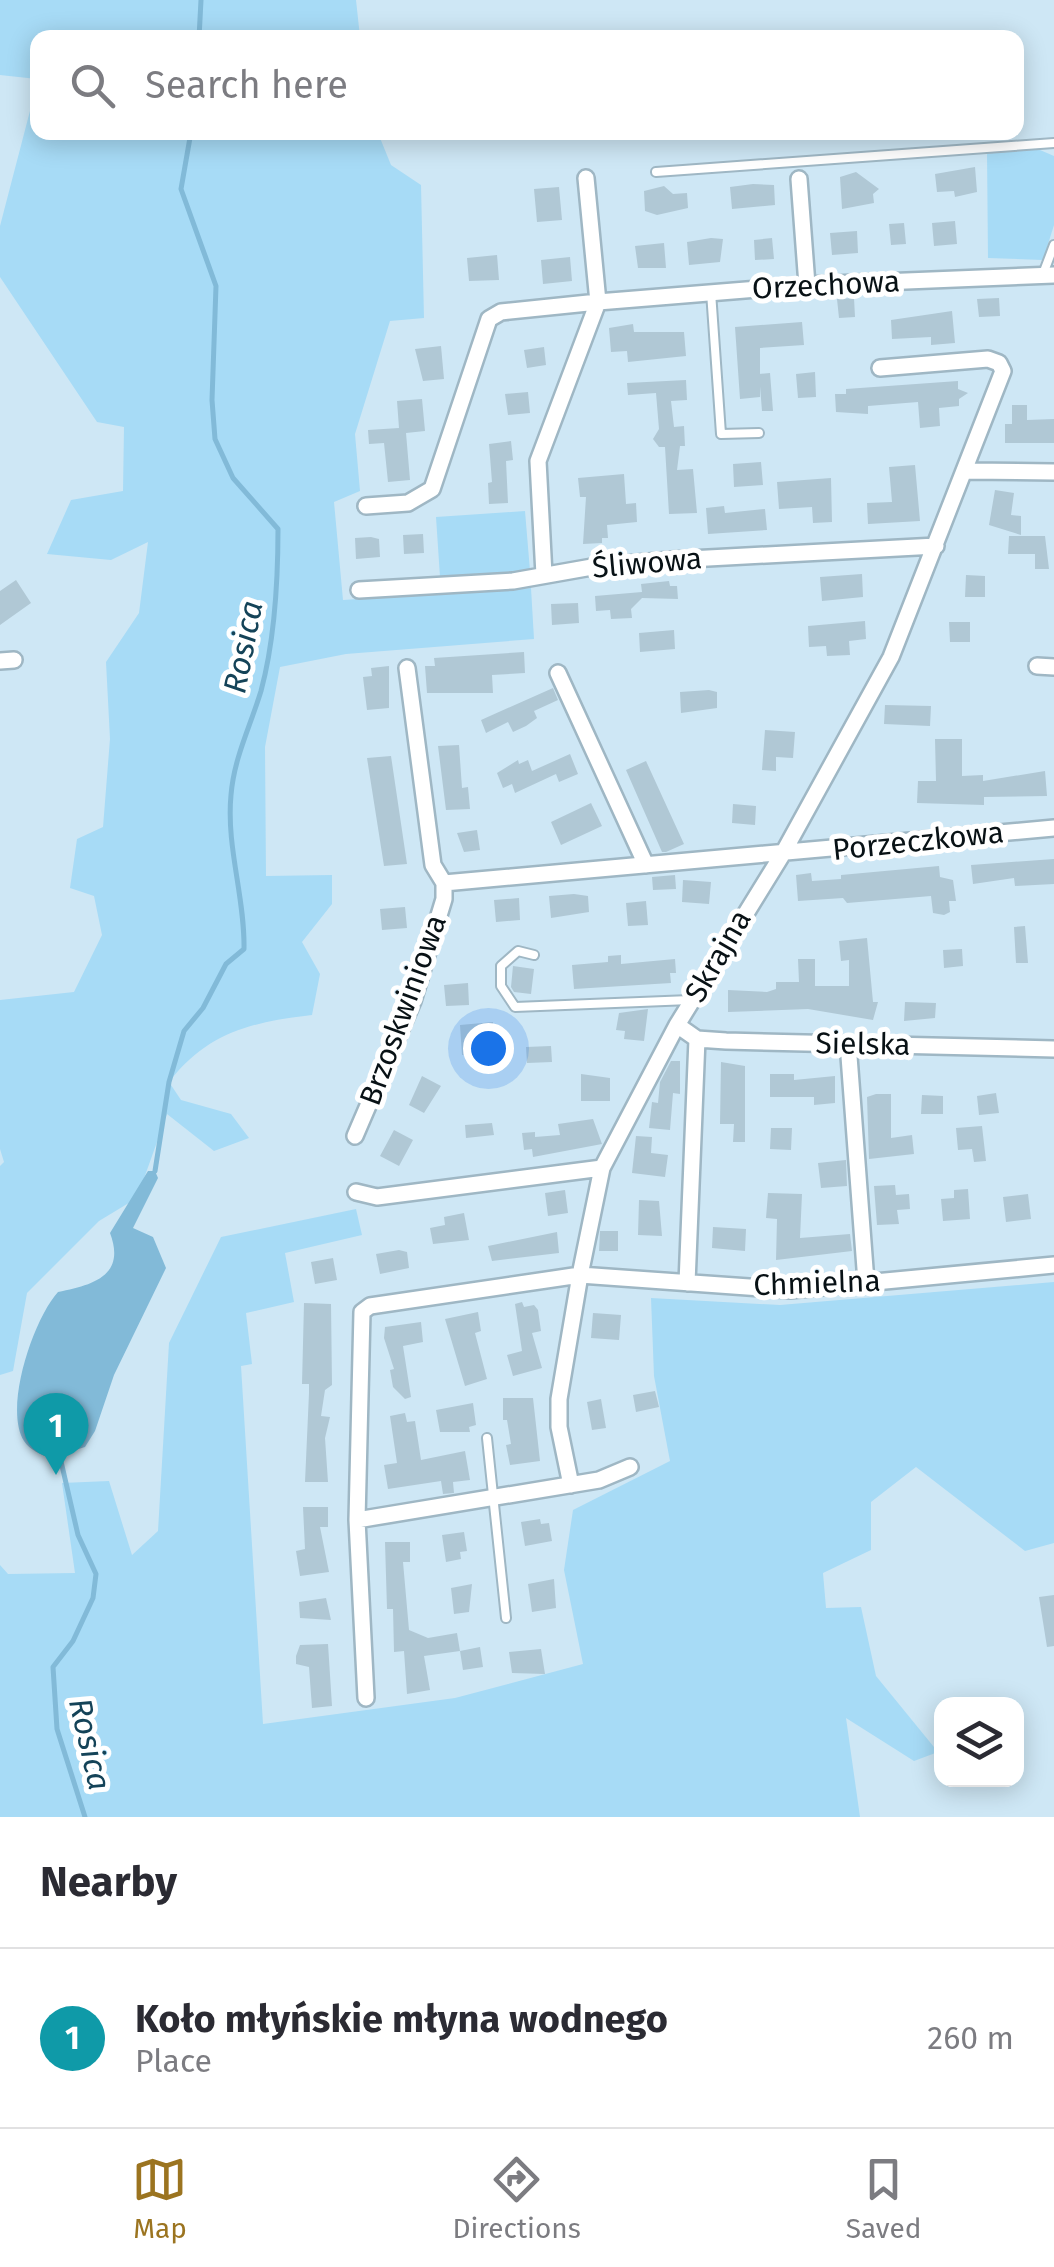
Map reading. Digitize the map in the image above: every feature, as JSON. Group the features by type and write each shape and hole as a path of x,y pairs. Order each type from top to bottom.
{"street":[{"path":"544,575 538,462 598,302 586,178"},
{"path":"799,179 807,285"},
{"name":"Orzechowa","path":"366,506 408,503 432,489 489,319 501,312 807,285 1048,275"},
{"name":"Skrajna","path":"570,1485 559,1427 559,1399 602,1168 678,1024 782,854 890,657 967,471 1003,372 999,363 988,360 880,368"},
{"path":"967,471 1054,472"},
{"name":"Śliwowa","path":"358,590 671,560 936,546"},
{"name":"Brzoskwiniowa","path":"355,1136 413,1002 439,916 444,882 433,865 407,668"},
{"path":"558,673 646,865"},
{"name":"Porzeczkowa","path":"782,854 1054,828"},
{"name":"Brzoskwiniowa","path":"444,882 782,854"},
{"path":"678,1024 696,1039"},
{"name":"Skrajna","path":"687,1283 696,1039"},
{"name":"Sielska","path":"696,1039 1054,1049"},
{"path":"848,1043 866,1282"},
{"path":"356,1192 377,1197 602,1168"},
{"name":"Chmielna","path":"580,1275 790,1290 1054,1265"},
{"path":"366,1698 357,1520 362,1312 370,1306 580,1275"},
{"path":"357,1520 600,1480 630,1467"}],"lane":[{"path":"656,172 1054,143"},
{"path":"798,160 799,179"},
{"path":"1048,275 1054,245"},
{"path":"710,292 721,434 759,433"},
{"path":"534,955 518,951 501,966 501,986 514,1007 692,1000"},
{"path":"486,1438 506,1618"}],"shaded area":[{"path":"0,0 356,0 359,30 30,30 30,78 0,75"},
{"path":"30,111 30,140 381,140 391,165 421,185 424,318 390,321 355,434 360,491 334,502 343,600 531,588 534,639 346,654 280,667 265,747 266,876 332,875 332,904 302,942 320,974 312,1015 233,1032 199,1051 169,1082 181,1100 231,1114 249,1138 214,1151 167,1114 137,1198 99,1221 27,1293 13,1371 0,1375 0,1166 4,1162 0,1149 0,1000 74,992 102,935 94,896 70,888 77,839 103,827 110,739 106,662 139,613 148,542 111,560 47,554 71,500 123,491 124,427 97,422 0,277 0,226"},
{"path":"1033,147 1054,156 1054,225 1043,260 988,258 987,151"},
{"path":"525,511 530,571 440,577 436,517"},
{"path":"148,1171 155,1171 158,1178 133,1228 153,1237 166,1268 114,1375 95,1431 85,1447 50,1458 26,1444 18,1426 19,1386 31,1342 58,1292 84,1286 104,1276 110,1268 114,1247 110,1233"},
{"path":"356,1209 362,1235 285,1253 294,1302 246,1313 252,1364 241,1366 263,1724 455,1698 583,1664 564,1570 573,1510 670,1461 654,1376 651,1298 780,1305 1054,1282 1054,1543 1025,1551 916,1467 871,1502 871,1550 823,1573 826,1608 861,1607 876,1676 934,1747 934,1754 914,1761 846,1718 860,1817 0,1817 0,1565 8,1574 75,1573 62,1483 109,1481 132,1555 158,1531 169,1343 221,1237"}],"building":[{"path":"975,167 977,192 955,197 954,191 937,192 935,174"},
{"path":"856,172 879,189 873,194 874,203 842,209 840,177"},
{"path":"774,185 775,205 732,209 730,187"},
{"path":"664,186 673,194 687,193 688,208 657,215 645,211 644,191"},
{"path":"559,187 562,220 537,222 534,189"},
{"path":"955,221 957,244 934,246 932,223"},
{"path":"904,223 906,244 891,245 889,224"},
{"path":"857,231 858,253 832,255 830,233"},
{"path":"772,238 774,259 755,260 754,240"},
{"path":"723,239 720,262 689,265 687,242"},
{"path":"664,243 666,268 638,268 635,246"},
{"path":"497,255 499,280 469,281 467,258"},
{"path":"570,257 572,281 543,284 541,260"},
{"path":"854,298 855,317 839,318 837,299"},
{"path":"999,298 1000,316 979,317 977,299"},
{"path":"952,311 955,343 931,345 931,337 892,339 891,320"},
{"path":"802,322 804,345 760,348 760,397 740,399 735,327"},
{"path":"633,324 634,332 684,332 686,356 628,362 627,351 611,352 609,328"},
{"path":"441,346 444,379 423,381 415,349"},
{"path":"544,347 546,365 527,368 524,350"},
{"path":"815,372 816,397 798,398 796,374"},
{"path":"770,373 773,411 762,411 759,374"},
{"path":"686,380 687,400 671,401 674,427 684,426 685,446 680,446 677,470 693,469 697,513 669,514 665,447 659,447 653,439 659,429 656,393 628,395 627,383"},
{"path":"958,381 958,389 968,393 959,399 959,406 939,408 940,426 920,428 918,402 868,406 868,414 836,412 835,394 846,394 846,389"},
{"path":"528,392 530,413 508,415 505,394"},
{"path":"422,399 425,431 406,433 410,480 388,482 384,443 369,444 368,430 399,428 397,401"},
{"path":"1012,405 1027,405 1027,420 1054,419 1054,443 1005,443 1005,424 1012,424"},
{"path":"511,441 513,460 506,461 508,503 489,504 489,444"},
{"path":"761,462 763,485 734,487 733,464"},
{"path":"915,465 920,521 868,524 867,503 892,502 889,467"},
{"path":"624,474 626,504 636,503 637,522 607,525 608,538 602,538 602,543 583,544 586,497 580,497 578,478"},
{"path":"831,478 832,522 813,523 812,507 779,509 777,482"},
{"path":"995,490 1014,493 1011,515 1021,516 1021,535 989,525"},
{"path":"724,506 725,513 765,509 767,530 708,534 706,508"},
{"path":"423,534 424,553 404,554 403,535"},
{"path":"1009,536 1045,536 1049,569 1035,569 1035,554 1008,554"},
{"path":"355,538 379,539 380,557 356,559"},
{"path":"862,574 863,597 822,601 820,577"},
{"path":"966,575 985,576 985,597 965,597"},
{"path":"16,580 31,603 0,625 0,591"},
{"path":"669,581 670,586 677,586 678,599 642,598 631,609 632,618 611,619 610,610 596,611 595,596 642,592 641,584"},
{"path":"578,603 579,623 552,625 551,604"},
{"path":"865,621 866,639 849,641 850,655 827,656 826,646 809,647 808,626"},
{"path":"949,622 970,622 970,642 950,642"},
{"path":"674,630 675,649 640,652 639,633"},
{"path":"524,652 525,673 492,675 493,693 427,693 425,666 435,666 434,658"},
{"path":"389,666 389,708 367,710 363,677 372,676 371,668"},
{"path":"553,688 558,700 534,711 537,718 526,726 513,732 508,722 486,733 481,720"},
{"path":"680,692 717,692 717,708 681,713"},
{"path":"885,705 931,706 930,726 884,724"},
{"path":"765,730 795,732 793,758 776,757 776,771 762,770"},
{"path":"935,739 962,739 962,776 983,775 983,781 1045,771 1047,796 984,797 984,805 917,803 918,781 936,781"},
{"path":"459,745 462,788 468,787 470,809 446,810 438,746"},
{"path":"570,754 578,774 559,782 556,774 515,793 512,784 503,788 497,773 518,760 519,764 528,760 532,771"},
{"path":"391,756 407,864 384,866 367,758"},
{"path":"646,761 684,844 666,852 662,852 626,770"},
{"path":"591,803 602,826 561,845 551,822"},
{"path":"733,804 756,806 755,825 732,823"},
{"path":"477,830 480,850 464,852 457,833"},
{"path":"1054,859 1054,884 1015,886 1014,878 973,884 971,865"},
{"path":"939,866 940,877 953,880 956,901 949,901 950,912 944,915 933,913 931,896 847,903 843,898 798,901 796,875 811,873 812,881"},
{"path":"675,875 676,889 653,890 652,877"},
{"path":"683,880 711,882 709,904 682,902"},
{"path":"549,896 588,896 589,912 551,918"},
{"path":"519,898 520,920 496,922 494,900"},
{"path":"646,901 648,925 628,926 626,903"},
{"path":"405,907 407,928 382,930 380,909"},
{"path":"1025,926 1028,963 1016,963 1014,927"},
{"path":"867,938 873,1002 878,1002 873,1020 808,1009 728,1012 728,990 767,992 776,989 776,982 799,982 798,959 815,959 815,986 849,986 849,960 841,961 839,941"},
{"path":"962,949 963,966 944,968 943,950"},
{"path":"621,955 621,964 675,959 676,973 670,973 671,983 574,989 572,965 608,962 608,956"},
{"path":"513,966 534,969 531,994 514,992"},
{"path":"468,983 469,1005 446,1006 444,985"},
{"path":"905,1002 936,1003 935,1018 904,1021"},
{"path":"648,1009 644,1041 624,1039 625,1031 616,1030 619,1013"},
{"path":"493,1022 495,1052 462,1055 460,1025"},
{"path":"551,1046 552,1062 527,1063 526,1047"},
{"path":"671,1061 680,1061 680,1094 673,1093 670,1130 649,1128 652,1102 658,1103 660,1082"},
{"path":"721,1062 745,1066 745,1142 733,1142 734,1124 720,1124"},
{"path":"581,1074 610,1078 610,1101 581,1101"},
{"path":"770,1074 794,1074 794,1080 835,1076 835,1103 814,1105 814,1097 770,1097"},
{"path":"422,1076 441,1086 424,1113 409,1105"},
{"path":"996,1093 999,1113 979,1115 977,1096"},
{"path":"891,1094 891,1138 912,1135 914,1154 869,1159 867,1097"},
{"path":"922,1095 943,1096 943,1114 921,1114"},
{"path":"593,1119 602,1144 533,1157 532,1149 524,1150 522,1133 535,1132 535,1137 560,1135 558,1124"},
{"path":"492,1123 494,1135 466,1138 465,1125"},
{"path":"982,1126 986,1161 974,1162 972,1149 958,1150 956,1128"},
{"path":"771,1128 792,1128 791,1150 770,1149"},
{"path":"394,1130 413,1140 399,1166 380,1156"},
{"path":"636,1136 652,1137 651,1153 668,1155 665,1177 632,1173"},
{"path":"846,1160 847,1186 821,1188 818,1163"},
{"path":"895,1185 896,1195 909,1194 910,1209 897,1210 899,1224 877,1225 874,1186"},
{"path":"968,1189 970,1219 943,1221 941,1199 954,1198 954,1190"},
{"path":"565,1190 568,1213 548,1216 545,1193"},
{"path":"768,1193 802,1194 800,1238 850,1234 852,1251 776,1260 777,1219 766,1218"},
{"path":"1028,1194 1031,1219 1006,1222 1003,1197"},
{"path":"639,1200 659,1201 662,1236 638,1235"},
{"path":"464,1213 469,1240 433,1244 430,1228 445,1225 444,1217"},
{"path":"713,1227 746,1229 745,1251 712,1248"},
{"path":"600,1231 618,1231 618,1251 599,1251"},
{"path":"557,1232 559,1253 492,1261 488,1246"},
{"path":"407,1252 409,1268 380,1274 376,1254"},
{"path":"333,1258 337,1280 315,1284 311,1262"},
{"path":"522,1302 524,1307 534,1305 538,1310 541,1331 532,1333 542,1368 513,1376 507,1355 522,1351 515,1304"},
{"path":"304,1303 331,1304 332,1385 325,1390 321,1416 330,1417 325,1438 328,1482 305,1482 309,1384 302,1384"},
{"path":"478,1312 481,1331 475,1333 487,1379 465,1386 445,1319"},
{"path":"593,1313 621,1315 619,1340 591,1338"},
{"path":"421,1322 423,1342 403,1346 411,1397 405,1399 393,1387 390,1370 394,1369 384,1338 385,1327"},
{"path":"655,1391 659,1407 636,1412 633,1395"},
{"path":"503,1398 533,1398 540,1461 510,1465 506,1445 511,1444 507,1420 503,1420"},
{"path":"601,1399 606,1428 592,1430 587,1402"},
{"path":"473,1403 476,1425 469,1427 470,1432 440,1432 436,1410"},
{"path":"405,1413 407,1422 415,1421 421,1460 465,1451 470,1480 453,1482 454,1493 443,1494 441,1481 388,1489 384,1465 397,1463 390,1416"},
{"path":"303,1507 328,1507 328,1527 320,1527 329,1572 300,1576 296,1551 305,1549"},
{"path":"540,1519 541,1524 549,1523 552,1541 525,1546 521,1522"},
{"path":"464,1532 467,1551 460,1552 461,1559 446,1562 442,1535"},
{"path":"385,1542 410,1542 410,1562 403,1562 409,1630 428,1638 457,1633 460,1651 424,1656 430,1690 407,1694 404,1651 394,1652 393,1609 387,1609"},
{"path":"554,1579 556,1608 532,1612 528,1584"},
{"path":"472,1584 469,1612 454,1614 451,1588"},
{"path":"1054,1595 1054,1646 1047,1647 1039,1597"},
{"path":"326,1598 331,1620 300,1618 299,1602"},
{"path":"328,1644 332,1706 312,1708 309,1667 296,1664 296,1656 300,1645"},
{"path":"480,1647 483,1667 463,1670 460,1651"},
{"path":"541,1649 545,1674 512,1673 509,1652"}],"waterway":[{"name":"Rosica","path":"199,30 201,0"},
{"name":"Rosica","path":"155,1171 169,1082 184,1031 203,1008 226,964 244,949 231,834 231,795 239,755 266,671 277,570 278,529 233,478 215,439 212,400 216,286 181,189 190,140"},
{"name":"Rosica","path":"60,1457 78,1535 96,1574 93,1598 73,1641 53,1667 57,1729 85,1817"}],"place":[{"name":"Koło młyńskie młyna wodnego","path":"56,1475"}]}
